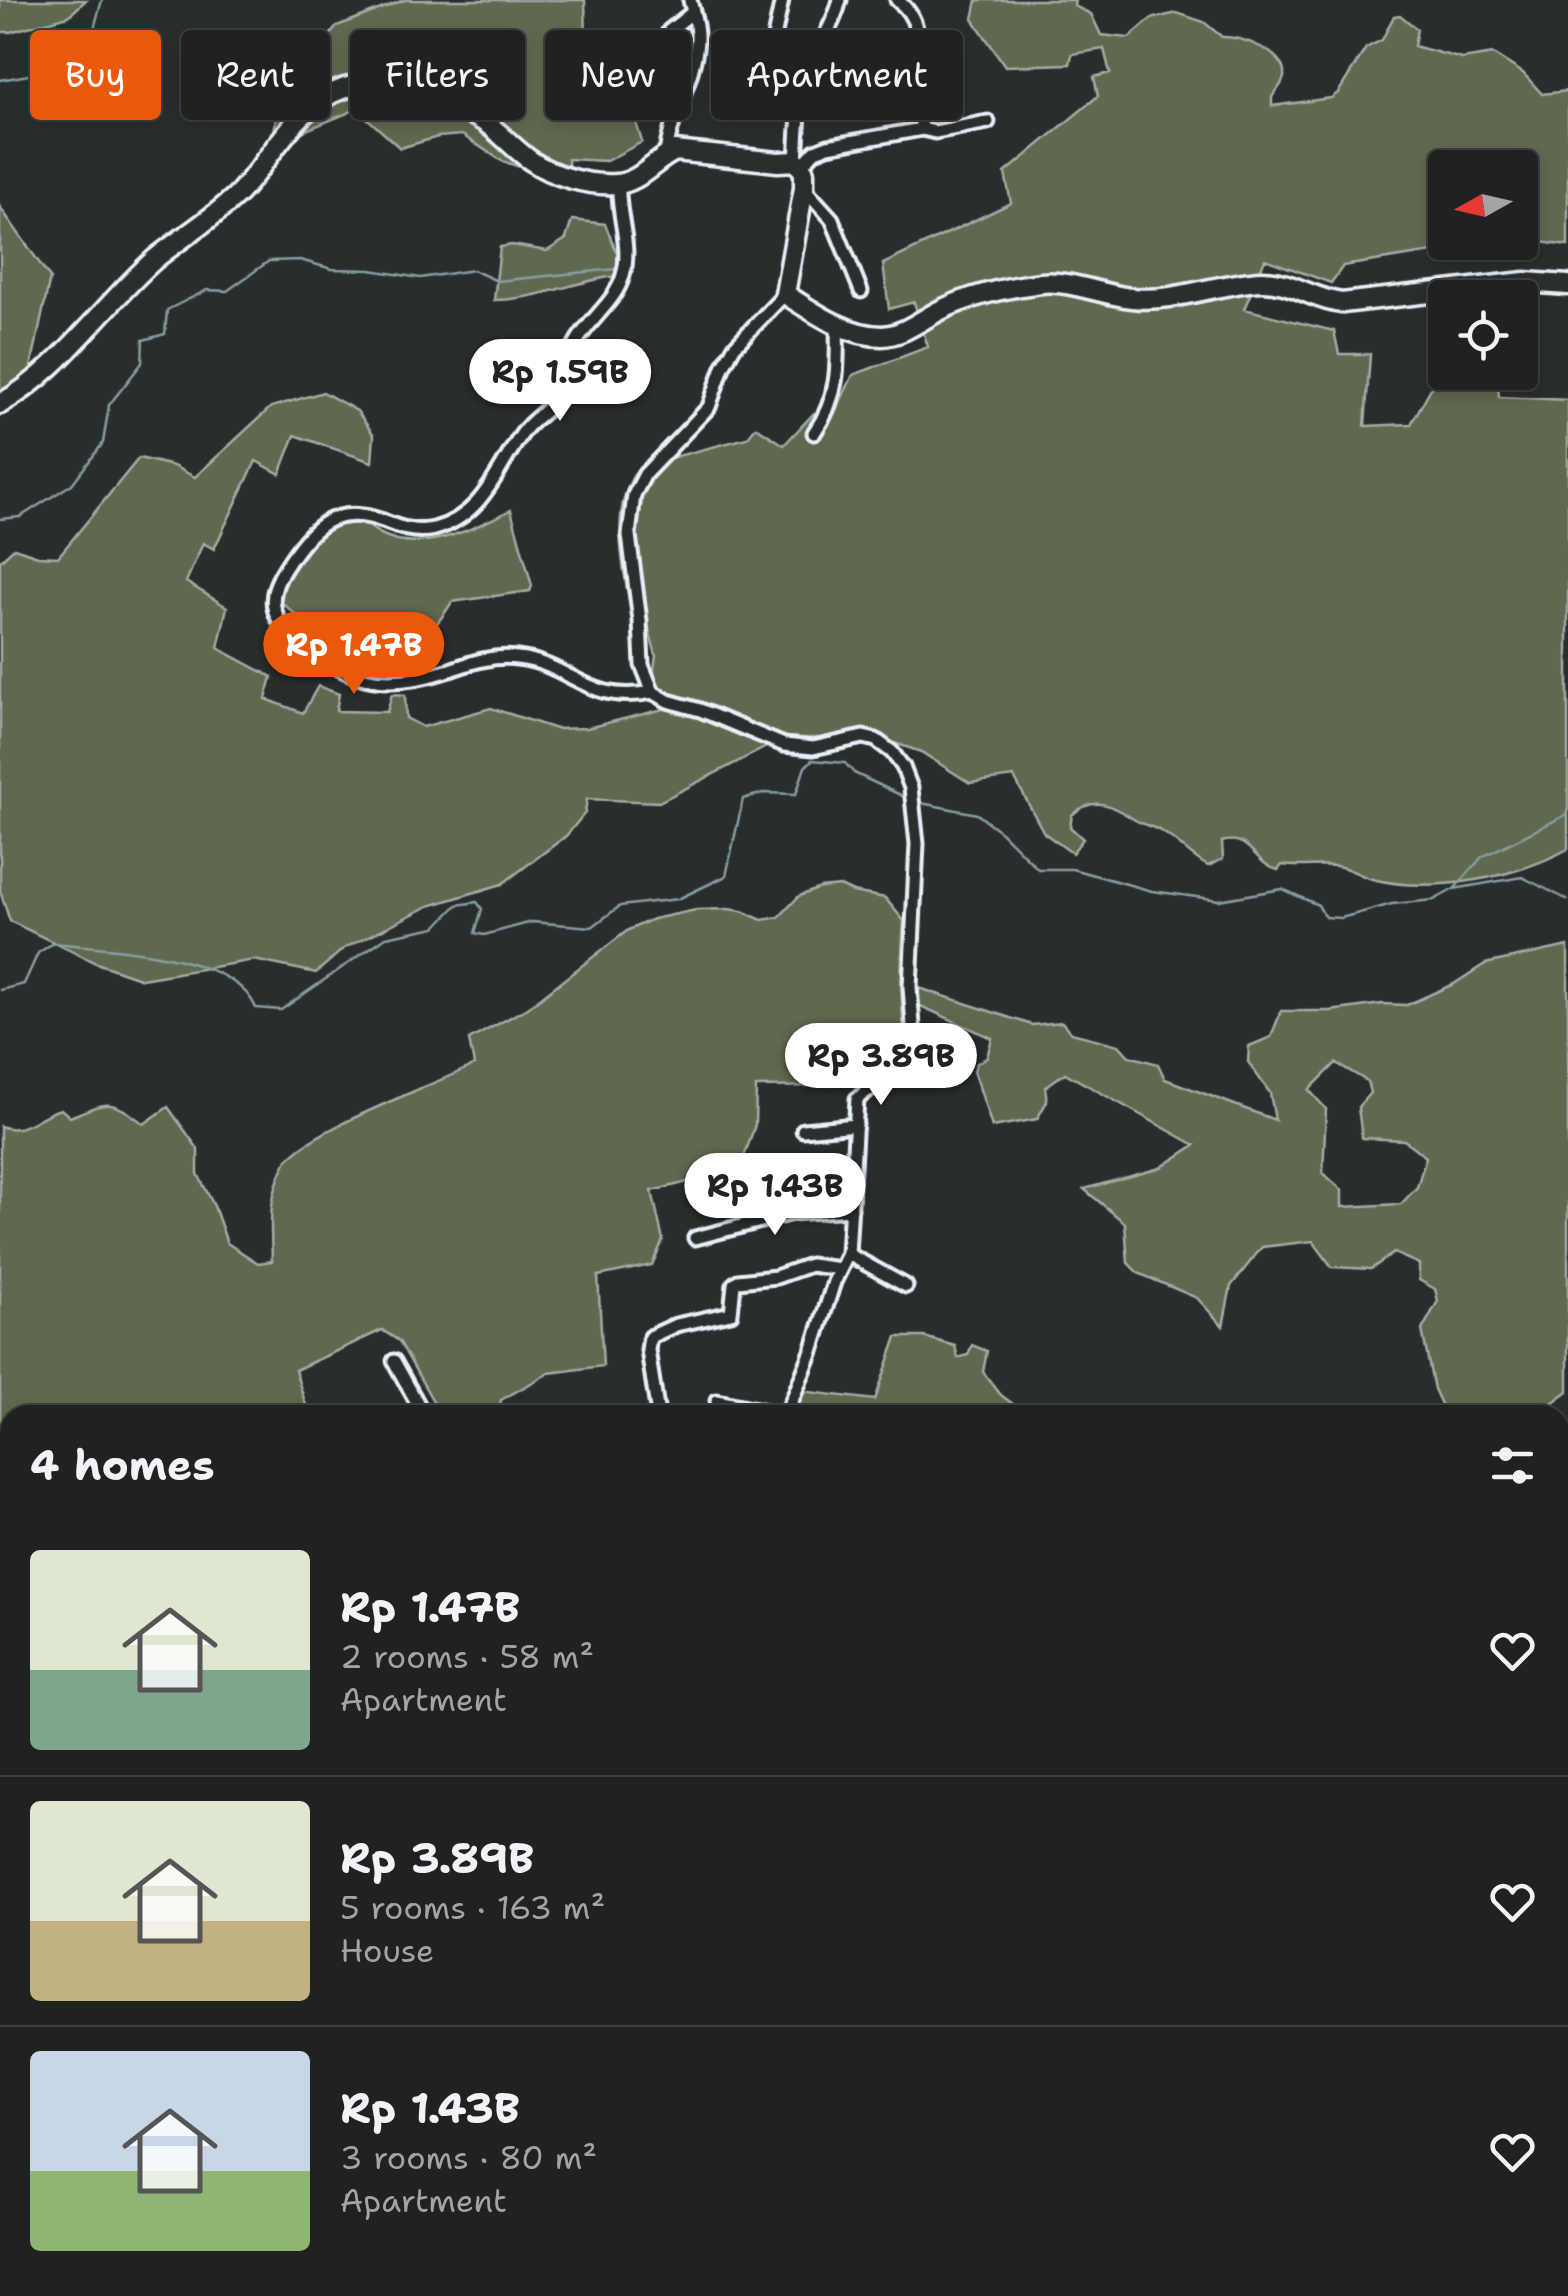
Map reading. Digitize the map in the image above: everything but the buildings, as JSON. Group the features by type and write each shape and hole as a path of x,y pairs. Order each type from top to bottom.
{"street":[{"path":"776,30 782,0"},
{"path":"829,30 840,0"},
{"path":"897,0 911,14 918,30 916,82 922,129"},
{"path":"669,30 691,6"},
{"path":"666,155 668,134 696,51 697,30 691,6"},
{"path":"0,404 46,368 156,259 237,195 311,108 349,86 390,86 425,96 482,120 548,170 590,182 619,184 638,177 666,155 688,151 799,163 828,146 988,122"},
{"path":"790,1405 848,1254 858,1100 867,1091 902,1074 913,1050 910,987 916,864 911,788 897,759 876,740 863,738 813,748 784,745 700,710 668,702 653,692 642,665 629,521 634,494 644,474 710,407 734,347 785,294 804,188 799,163 800,120"},
{"path":"619,184 626,253 620,284 573,346 561,394 525,429 485,495 456,519 424,530 407,530 361,514 326,521 312,531 286,565 273,603 277,620 306,647 336,666 372,681 406,682 474,662 508,657 536,662 607,694 653,692"},
{"path":"804,188 832,219 860,291"},
{"path":"785,294 860,334 883,336 906,330 950,306 1042,283 1148,299 1265,281 1288,284 1324,300 1342,303 1525,282 1568,284"},
{"path":"814,433 838,384 837,324"},
{"path":"804,1130 856,1125"},
{"path":"695,1238 792,1213 851,1209"},
{"path":"848,1254 906,1286"},
{"path":"656,1405 648,1350 650,1337 676,1324 731,1314 734,1284 738,1281 776,1277 810,1265 840,1269"},
{"path":"394,1361 418,1405"},
{"path":"718,1401 737,1405"}],"green space":[{"path":"0,0 86,0 69,16 0,32"},
{"path":"404,0 585,0 586,30 545,30 545,120 635,120 642,142 606,161 568,159 569,183 502,161 462,135 400,148 369,120 525,120 525,30 350,30 350,112 297,134 274,132 276,120 330,120 330,35 337,26"},
{"path":"977,0 1075,0 1074,6 1091,14 1101,35 1129,38 1151,19 1177,13 1204,22 1222,37 1240,39 1271,53 1283,68 1284,77 1272,97 1272,106 1331,98 1366,48 1382,40 1394,16 1400,15 1417,29 1414,46 1462,59 1493,54 1523,73 1542,94 1568,91 1568,246 1538,242 1538,150 1428,150 1428,253 1343,266 1331,283 1265,259 1244,309 1334,331 1339,354 1370,354 1365,426 1411,424 1430,390 1498,390 1499,397 1568,400 1568,849 1499,875 1446,884 1395,883 1336,866 1282,865 1278,870 1232,840 1222,842 1223,859 1208,866 1161,831 1104,804 1096,804 1072,815 1070,827 1083,839 1072,853 1044,833 1014,777 970,783 921,752 859,731 824,738 784,738 659,802 587,799 585,813 566,836 502,884 429,906 343,949 316,973 254,960 142,979 96,963 10,921 0,891 0,561 14,548 38,556 58,557 139,458 173,466 195,477 271,407 323,392 357,411 374,435 372,462 295,435 280,474 256,461 214,549 203,543 186,582 227,607 218,648 272,677 266,699 303,713 318,686 339,694 336,711 387,712 392,694 405,695 406,718 423,727 491,708 556,729 587,728 668,708 653,675 656,655 646,619 631,611 624,573 621,513 633,477 670,443 674,457 747,438 756,427 784,445 814,413 831,421 853,375 928,347 914,302 889,309 883,264 1011,203 1005,173 1098,96 1094,77 1110,73 1104,49 1072,54 1070,64 1005,66 973,19"},
{"path":"0,207 50,278 32,375 0,399"},
{"path":"572,220 605,224 626,275 528,297 494,300 500,247 512,245 547,251 566,239"},
{"path":"511,510 532,586 530,591 452,602 428,634 397,661 312,624 284,604 278,594 301,553 332,526 363,521 398,540 417,542 456,534"},
{"path":"840,886 885,898 904,921 903,1059 878,1077 858,1082 756,1087 755,1125 740,1169 652,1191 663,1240 652,1265 598,1276 603,1366 549,1373 501,1400 500,1405 434,1405 399,1341 382,1330 295,1370 306,1405 0,1405 0,1126 17,1128 61,1109 70,1117 102,1105 116,1106 144,1124 168,1107 198,1149 198,1174 227,1243 258,1263 272,1261 271,1212 275,1189 285,1164 296,1151 342,1124 474,1065 469,1040 527,1008 628,930 653,919 696,910 742,911 762,920 779,917 799,896"},
{"path":"1568,946 1568,1391 1549,1405 1441,1405 1434,1389 1422,1330 1438,1301 1435,1289 1419,1280 1419,1264 1394,1253 1371,1269 1332,1267 1313,1241 1262,1247 1231,1286 1223,1326 1197,1298 1138,1273 1128,1263 1125,1223 1084,1189 1160,1168 1195,1145 1065,1073 1045,1087 1047,1101 1037,1119 992,1127 974,1071 976,1064 987,1057 992,1038 916,1004 919,988 1032,1025 1062,1022 1071,1033 1119,1045 1129,1056 1158,1064 1165,1079 1275,1120 1270,1093 1248,1062 1249,1046 1271,1037 1281,1011 1407,1005 1454,984 1485,964","holes":["1336,1063 1367,1081 1370,1093 1358,1107 1362,1138 1404,1140 1426,1157 1417,1187 1401,1204 1342,1207 1342,1190 1323,1173 1326,1109 1309,1090"]},
{"path":"897,1337 924,1337 955,1346 958,1358 968,1355 972,1345 987,1351 983,1372 1014,1405 797,1405 802,1391 875,1400"}],"waterway":[{"path":"0,80 40,73 91,39 102,0"},
{"path":"0,519 20,517 72,484 103,443 109,405 142,363 143,340 165,334 167,310 207,290 227,291 269,261 300,260 332,269 420,278 473,270 497,281 616,269"},
{"path":"0,990 24,984 38,953 53,943 135,951 196,964 243,989 256,1008 281,1010 386,937 436,927 457,905 477,902 482,909 475,933 484,935 532,922 592,927 620,906 678,899 726,876 743,799 763,793 796,794 805,767 812,760 845,763 854,773 909,799"},
{"path":"916,802 977,814 1038,869 1072,869 1152,891 1219,900 1282,889 1318,905 1325,917 1341,918 1392,904 1434,900 1454,889 1522,877 1568,900"},
{"path":"1455,888 1482,857 1568,814"}]}
